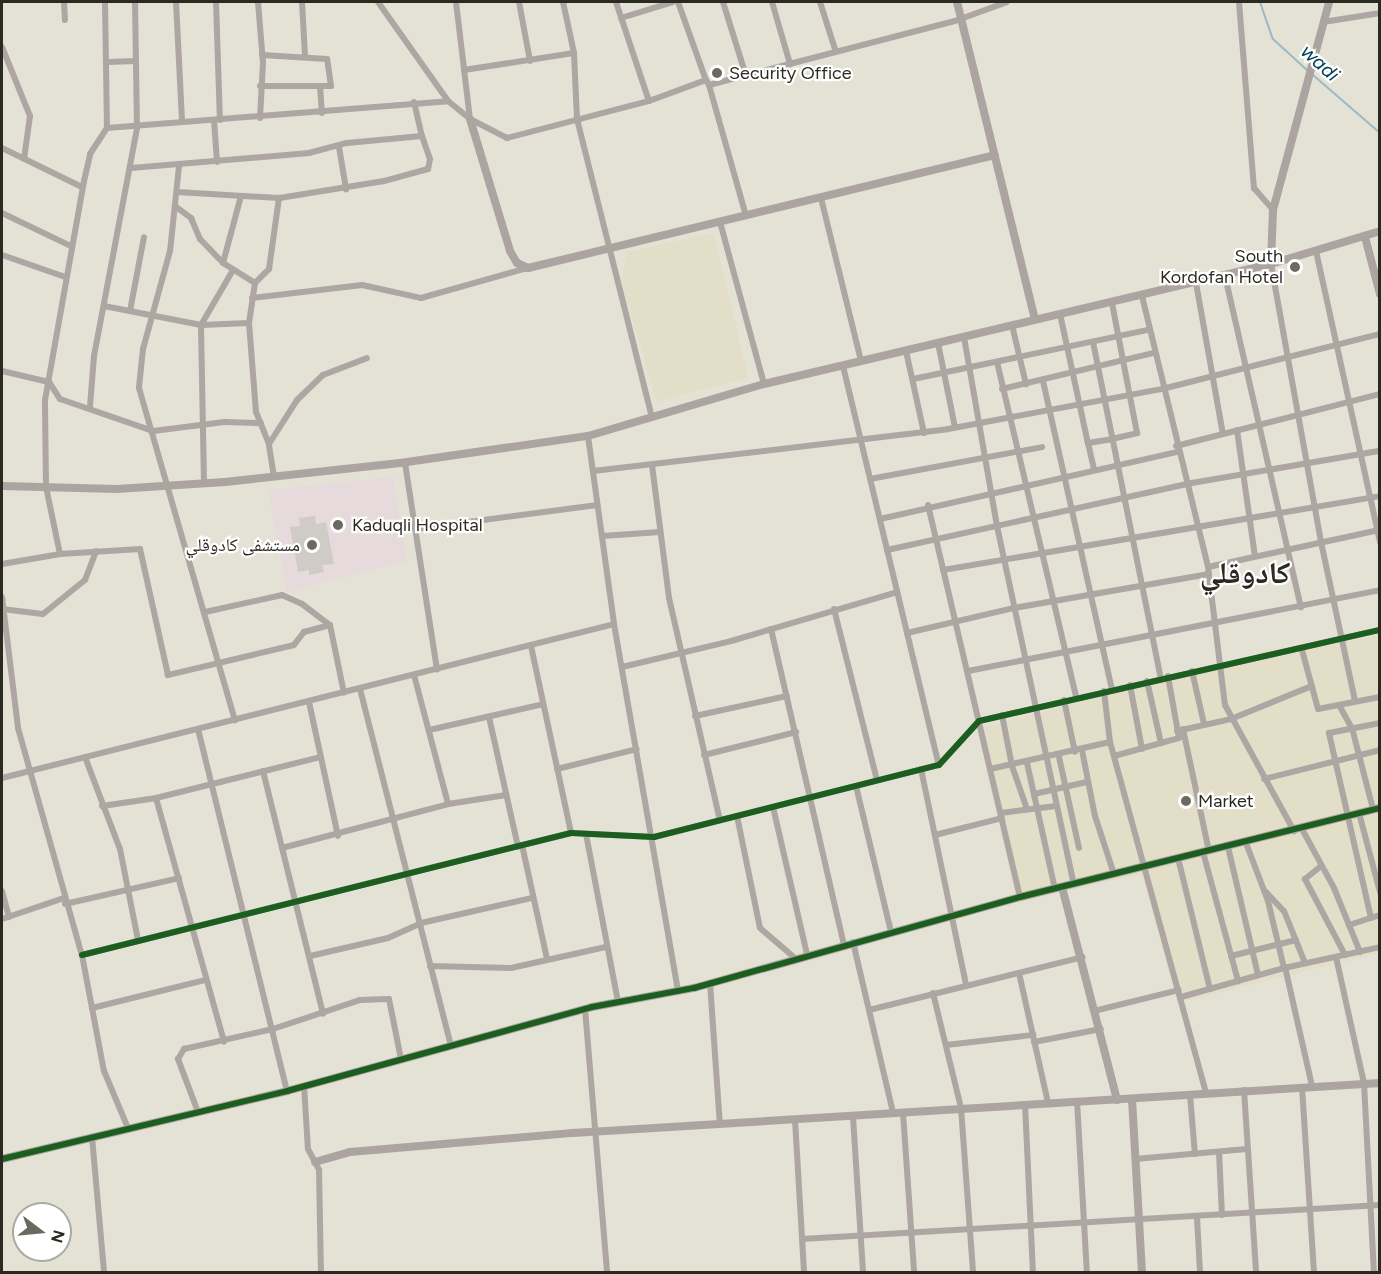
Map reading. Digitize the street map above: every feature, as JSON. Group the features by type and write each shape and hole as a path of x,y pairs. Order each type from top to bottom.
{"street":[{"path":"64,2 65,20"},
{"path":"60,554 46,487 49,382 82,187 90,154 107,128 108,62 105,2"},
{"path":"90,406 104,306 138,122 135,2"},
{"path":"177,2 182,122"},
{"path":"216,2 218,162"},
{"path":"258,2 262,55 260,118"},
{"path":"302,2 305,55"},
{"path":"378,2 448,100 470,119 507,138 708,83 746,76 836,52 1007,2"},
{"path":"456,2 470,119 510,250 517,263 528,268"},
{"path":"519,2 530,61"},
{"path":"562,2 574,53 578,119 608,250 652,418"},
{"path":"616,2 649,101"},
{"path":"621,18 673,2"},
{"path":"678,2 708,83 746,216"},
{"path":"723,2 746,76"},
{"path":"772,2 790,64"},
{"path":"820,2 836,52"},
{"path":"957,2 1035,319"},
{"path":"1239,2 1254,188 1273,210"},
{"path":"1329,2 1273,210 1271,264 1314,507 1355,701"},
{"path":"1322,22 1380,13"},
{"path":"2,47 30,116 24,159"},
{"path":"464,70 574,53"},
{"path":"260,86 331,86 330,61 305,55 262,55"},
{"path":"108,62 136,61"},
{"path":"320,87 322,113"},
{"path":"107,128 138,122 260,118 322,113 347,105 448,100"},
{"path":"177,192 279,198 346,189 428,169 414,102"},
{"path":"131,168 218,162 422,135"},
{"path":"339,147 346,189"},
{"path":"2,148 82,187"},
{"path":"252,298 362,285 422,298 528,268 994,155"},
{"path":"179,166 176,207 155,317 143,349 139,388 171,486 235,720"},
{"path":"223,264 241,196"},
{"path":"274,477 269,444 261,423 249,323 255,283 270,269 279,198"},
{"path":"821,198 861,362"},
{"path":"176,207 191,218 200,239 223,264 255,283"},
{"path":"2,213 71,246"},
{"path":"720,222 764,384"},
{"path":"2,486 171,486 405,463 588,436 764,384 1225,276 1380,231"},
{"path":"130,311 144,237"},
{"path":"1365,237 1380,294"},
{"path":"1316,251 1339,345 1380,543"},
{"path":"2,255 65,277"},
{"path":"204,483 201,325 233,270"},
{"path":"1225,276 1272,470 1301,607"},
{"path":"1196,283 1223,434"},
{"path":"1143,296 1153,353 1208,570 1220,664 1231,719 1264,779 1322,866 1360,952"},
{"path":"1088,443 1137,433 1132,394 1112,303"},
{"path":"104,306 201,325 249,323"},
{"path":"1060,314 1094,470"},
{"path":"1012,325 1026,384"},
{"path":"913,379 1148,330"},
{"path":"593,471 862,442 955,428 1162,389 1289,359 1380,334"},
{"path":"963,337 981,423 997,526 1045,760 1074,884"},
{"path":"1094,342 1103,400 1152,632 1180,730 1206,852 1238,981"},
{"path":"938,343 955,428"},
{"path":"906,351 924,433"},
{"path":"1002,389 1072,375 1153,353"},
{"path":"269,444 297,400 322,375 367,358"},
{"path":"997,362 1077,697"},
{"path":"843,366 939,765"},
{"path":"2,370 49,382 60,399 90,406 153,431 204,424 261,423"},
{"path":"1043,381 1112,689"},
{"path":"880,519 928,505 1117,465 1237,430 1380,394"},
{"path":"1237,430 1255,556"},
{"path":"588,436 614,624 654,837 678,990"},
{"path":"870,479 1042,447"},
{"path":"887,550 1186,484 1380,451"},
{"path":"405,463 437,670"},
{"path":"652,465 660,532 681,653 720,820"},
{"path":"943,570 1004,556 1080,547 1380,496"},
{"path":"415,529 597,505"},
{"path":"928,505 1020,897"},
{"path":"907,633 955,620 1091,595 1208,570 1255,556 1378,530"},
{"path":"602,536 660,532"},
{"path":"2,564 60,554 140,549 145,555 168,675 294,645 304,632 330,625"},
{"path":"2,609 43,614 86,580 96,551"},
{"path":"968,672 1024,658 1102,645 1152,632 1301,607 1380,590"},
{"path":"622,667 771,629 897,592"},
{"path":"205,612 282,595 330,625 344,693"},
{"path":"2,597 18,728 82,955 104,1071 128,1128"},
{"path":"834,609 877,780"},
{"path":"2,778 614,624"},
{"path":"771,629 849,943 898,1113 914,1272"},
{"path":"82,955 571,833 654,837 939,765 979,721 1220,664 1302,650 1380,630"},
{"path":"531,646 571,833"},
{"path":"1302,650 1318,709 1380,697"},
{"path":"1192,671 1203,724"},
{"path":"414,675 448,804"},
{"path":"1147,681 1161,743"},
{"path":"1130,685 1142,748"},
{"path":"1180,730 1231,719 1312,686"},
{"path":"360,689 396,818 451,1046"},
{"path":"1104,691 1110,742 1146,865 1206,1094"},
{"path":"694,716 787,696"},
{"path":"1064,700 1114,873"},
{"path":"309,702 338,836"},
{"path":"429,730 543,704"},
{"path":"2,1159 287,1091 585,1009 710,983 807,954 1020,897 1298,830 1376,808 1352,728 1339,705"},
{"path":"1002,715 1012,766 1027,809"},
{"path":"489,717 547,959"},
{"path":"1371,918 1333,762 1329,733 1380,723"},
{"path":"198,729 287,1091"},
{"path":"1114,756 1179,738 1180,730"},
{"path":"704,755 796,732"},
{"path":"990,769 1059,757 1110,742"},
{"path":"557,769 637,749"},
{"path":"1264,779 1292,768 1333,762 1380,750"},
{"path":"85,757 129,888 138,940"},
{"path":"102,806 156,798 321,757"},
{"path":"1059,757 1079,848"},
{"path":"1027,763 1059,888 1083,957 1098,1010 1117,1100"},
{"path":"921,769 966,984"},
{"path":"263,771 323,1014"},
{"path":"1034,794 1087,782"},
{"path":"856,786 891,932"},
{"path":"282,848 338,836 448,804 506,795"},
{"path":"156,798 224,1042"},
{"path":"935,835 1027,809 1056,806"},
{"path":"773,807 807,954"},
{"path":"1359,813 1380,892"},
{"path":"737,816 760,928 795,958"},
{"path":"586,834 618,1001"},
{"path":"1246,843 1264,889 1312,1086"},
{"path":"1228,847 1258,975"},
{"path":"1178,858 1210,989"},
{"path":"1322,866 1305,879 1346,955"},
{"path":"2,891 5,918 65,901 179,878"},
{"path":"1264,889 1284,911 1305,963"},
{"path":"310,956 388,938 421,923 532,898"},
{"path":"1349,925 1380,915"},
{"path":"1231,956 1296,940"},
{"path":"430,966 511,968 606,946"},
{"path":"1181,997 1284,968 1380,947"},
{"path":"869,1010 966,984 1083,957"},
{"path":"1336,957 1364,1083 1374,1272"},
{"path":"1019,973 1048,1103"},
{"path":"92,1008 205,980"},
{"path":"710,983 720,1125"},
{"path":"1098,1010 1179,990"},
{"path":"933,993 961,1108 973,1272"},
{"path":"198,1112 178,1059 184,1049 224,1042 273,1029 360,1000 389,999 401,1059"},
{"path":"585,1009 607,1272"},
{"path":"946,1045 1033,1038 1102,1029"},
{"path":"315,1162 350,1152 595,1132 1380,1083"},
{"path":"304,1086 308,1149 319,1170 321,1272"},
{"path":"1302,1087 1314,1272"},
{"path":"1244,1090 1256,1272"},
{"path":"1190,1095 1195,1154"},
{"path":"1132,1099 1142,1272"},
{"path":"1077,1101 1087,1272"},
{"path":"1025,1104 1033,1272"},
{"path":"853,1117 863,1272"},
{"path":"795,1120 804,1272"},
{"path":"92,1137 104,1272"},
{"path":"1135,1159 1247,1149"},
{"path":"1219,1152 1222,1215"},
{"path":"802,1239 969,1228 1139,1221 1380,1205"},
{"path":"1197,1217 1200,1272"}],"shaded area":[{"path":"713,233 748,377 657,402 622,285 626,252"},
{"name":"Kaduqli Hospital","path":"393,477 407,561 287,592 268,490"},
{"name":"Market","path":"1379,635 1379,953 1177,1003 1142,874 1017,902 977,729 1136,687"}],"building":[{"name":"مستشفى كادوقلي","path":"315,516 316,524 326,522 334,564 322,565 324,572 309,575 309,570 298,572 290,527 300,526 299,518"}],"waterway":[{"name":"wadi","path":"1260,2 1273,39 1308,71"},
{"name":"wadi","path":"1313,75 1380,133"}],"cycle path":[{"path":"82,955 571,833 654,837 939,765 979,721 1380,630"},
{"path":"2,1159 287,1091 592,1007 694,988 1020,897 1380,808"}],"place":[{"name":"Security Office","path":"717,73"},
{"name":"South Kordofan Hotel","path":"1295,267"},
{"name":"Kaduqli Hospital","path":"338,525"},
{"name":"مستشفى كادوقلي","path":"312,545"},
{"name":"Market","path":"1186,801"}],"district":[{"name":"كادوقلي","path":"1245,573"}]}
